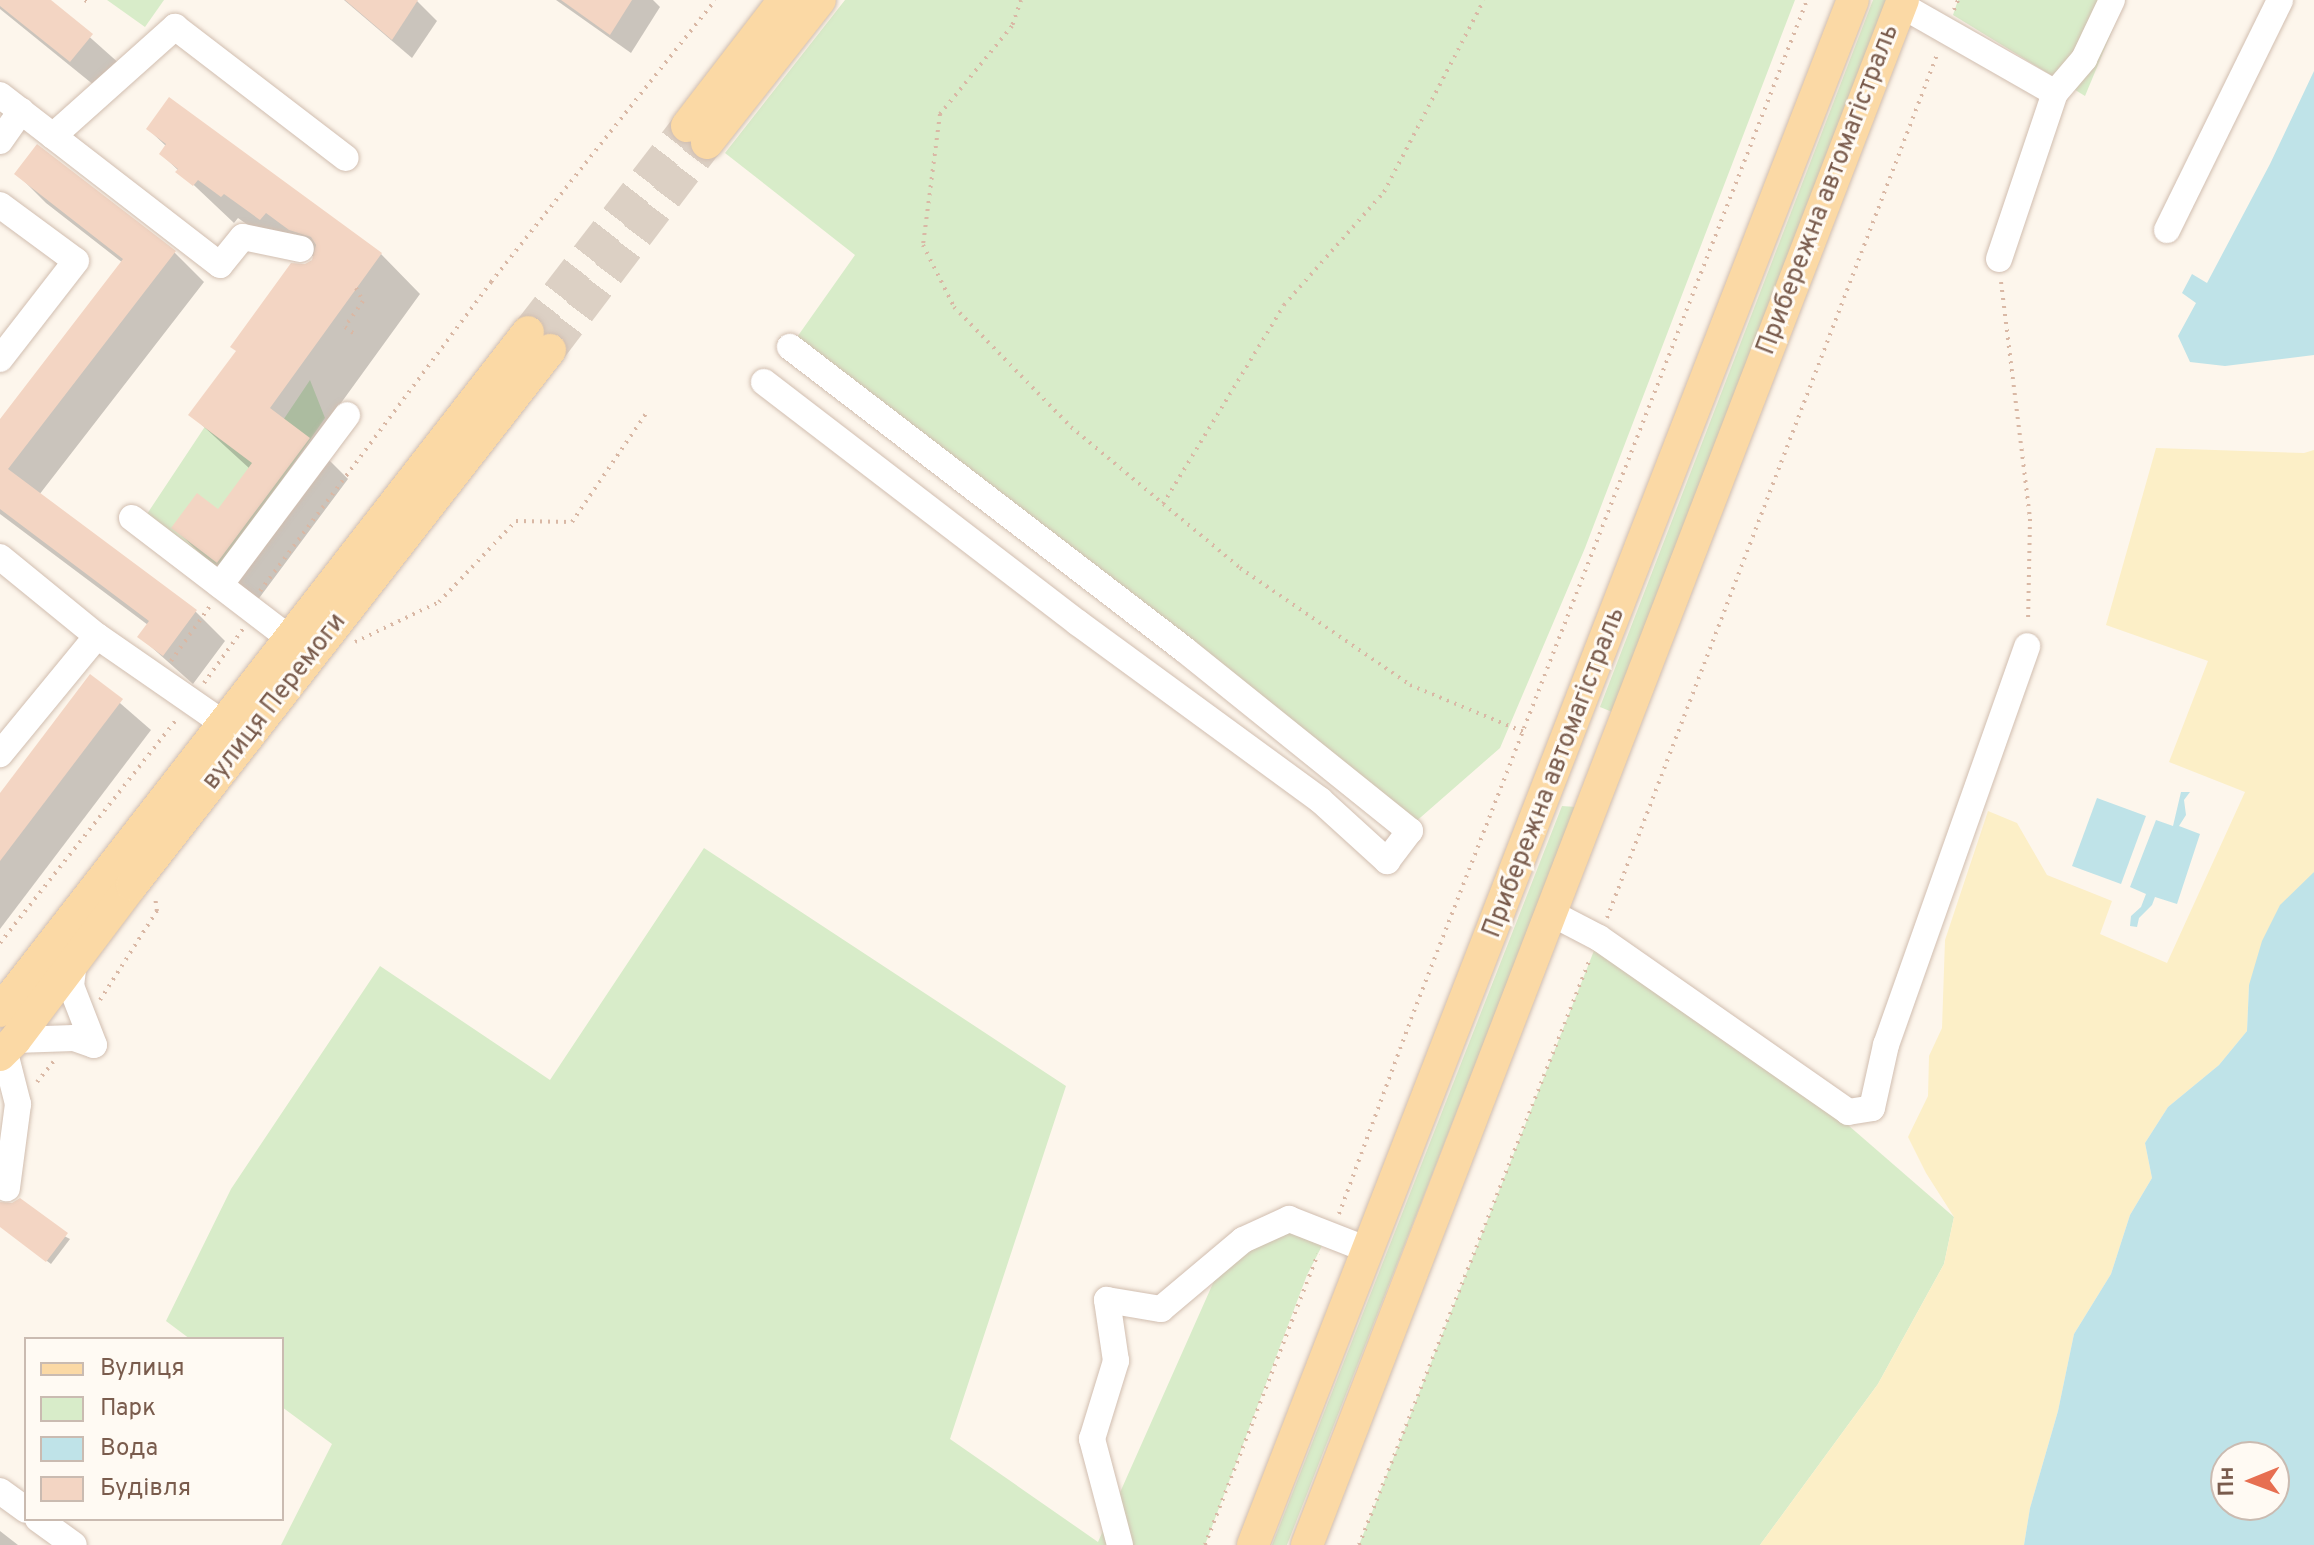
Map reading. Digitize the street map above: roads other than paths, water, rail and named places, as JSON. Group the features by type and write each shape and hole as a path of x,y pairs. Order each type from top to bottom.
{"main road":[{"path":"784,0 697,134 820,0"},
{"name":"Прибережна автомагістраль","path":"1253,1545 1543,806 1853,0"},
{"name":"Прибережна автомагістраль","path":"1307,1545 1902,2"},
{"name":"вулиця Перемоги","path":"0,1011 290,639 539,341 6,1048"},
{"path":"1588,690 1585,720 1610,737 1624,723"},
{"path":"1543,806 1564,775 1578,776 1590,785 1593,798"}],"street":[{"path":"1999,259 2055,93 2084,59 2112,0"},
{"path":"2167,230 2280,0"},
{"path":"1902,2 2055,93"},
{"path":"53,136 175,27 346,158"},
{"path":"0,95 220,265 243,237 301,249"},
{"path":"0,141 21,111"},
{"path":"0,205 76,261 0,359"},
{"path":"764,382 1090,631 1320,800 1387,861 1410,831 1174,642 790,347"},
{"path":"222,586 347,415"},
{"path":"132,518 290,639"},
{"path":"0,557 97,636 224,724"},
{"path":"0,754 97,636"},
{"path":"1549,912 1599,938 1848,1112 1872,1108 1886,1045 2027,646"},
{"path":"7,1188 18,1104 6,1048 74,1038 94,1045 87,1020 71,986 74,960"},
{"path":"1120,1545 1092,1439 1116,1361 1107,1300 1161,1309 1243,1240 1289,1219 1368,1250"},
{"path":"0,1491 24,1509"},
{"path":"41,1521 74,1545"}],"water":[{"path":"2314,71 2314,355 2225,366 2190,362 2178,336 2196,303 2182,293 2192,274 2207,283 2270,164"},
{"path":"2181,792 2190,792 2184,800 2186,815 2179,826 2200,834 2177,904 2155,897 2152,905 2139,918 2137,927 2130,926 2131,916 2141,907 2146,894 2130,887 2156,820 2173,826"},
{"path":"2097,798 2146,816 2121,884 2072,866"},
{"path":"2314,872 2314,1545 2024,1545 2030,1508 2058,1411 2074,1334 2111,1274 2130,1215 2152,1178 2145,1143 2168,1107 2219,1065 2247,1031 2249,985 2262,941 2280,905"}],"tunnel":[{"path":"528,332 687,126"},
{"path":"550,350 707,143"}]}
